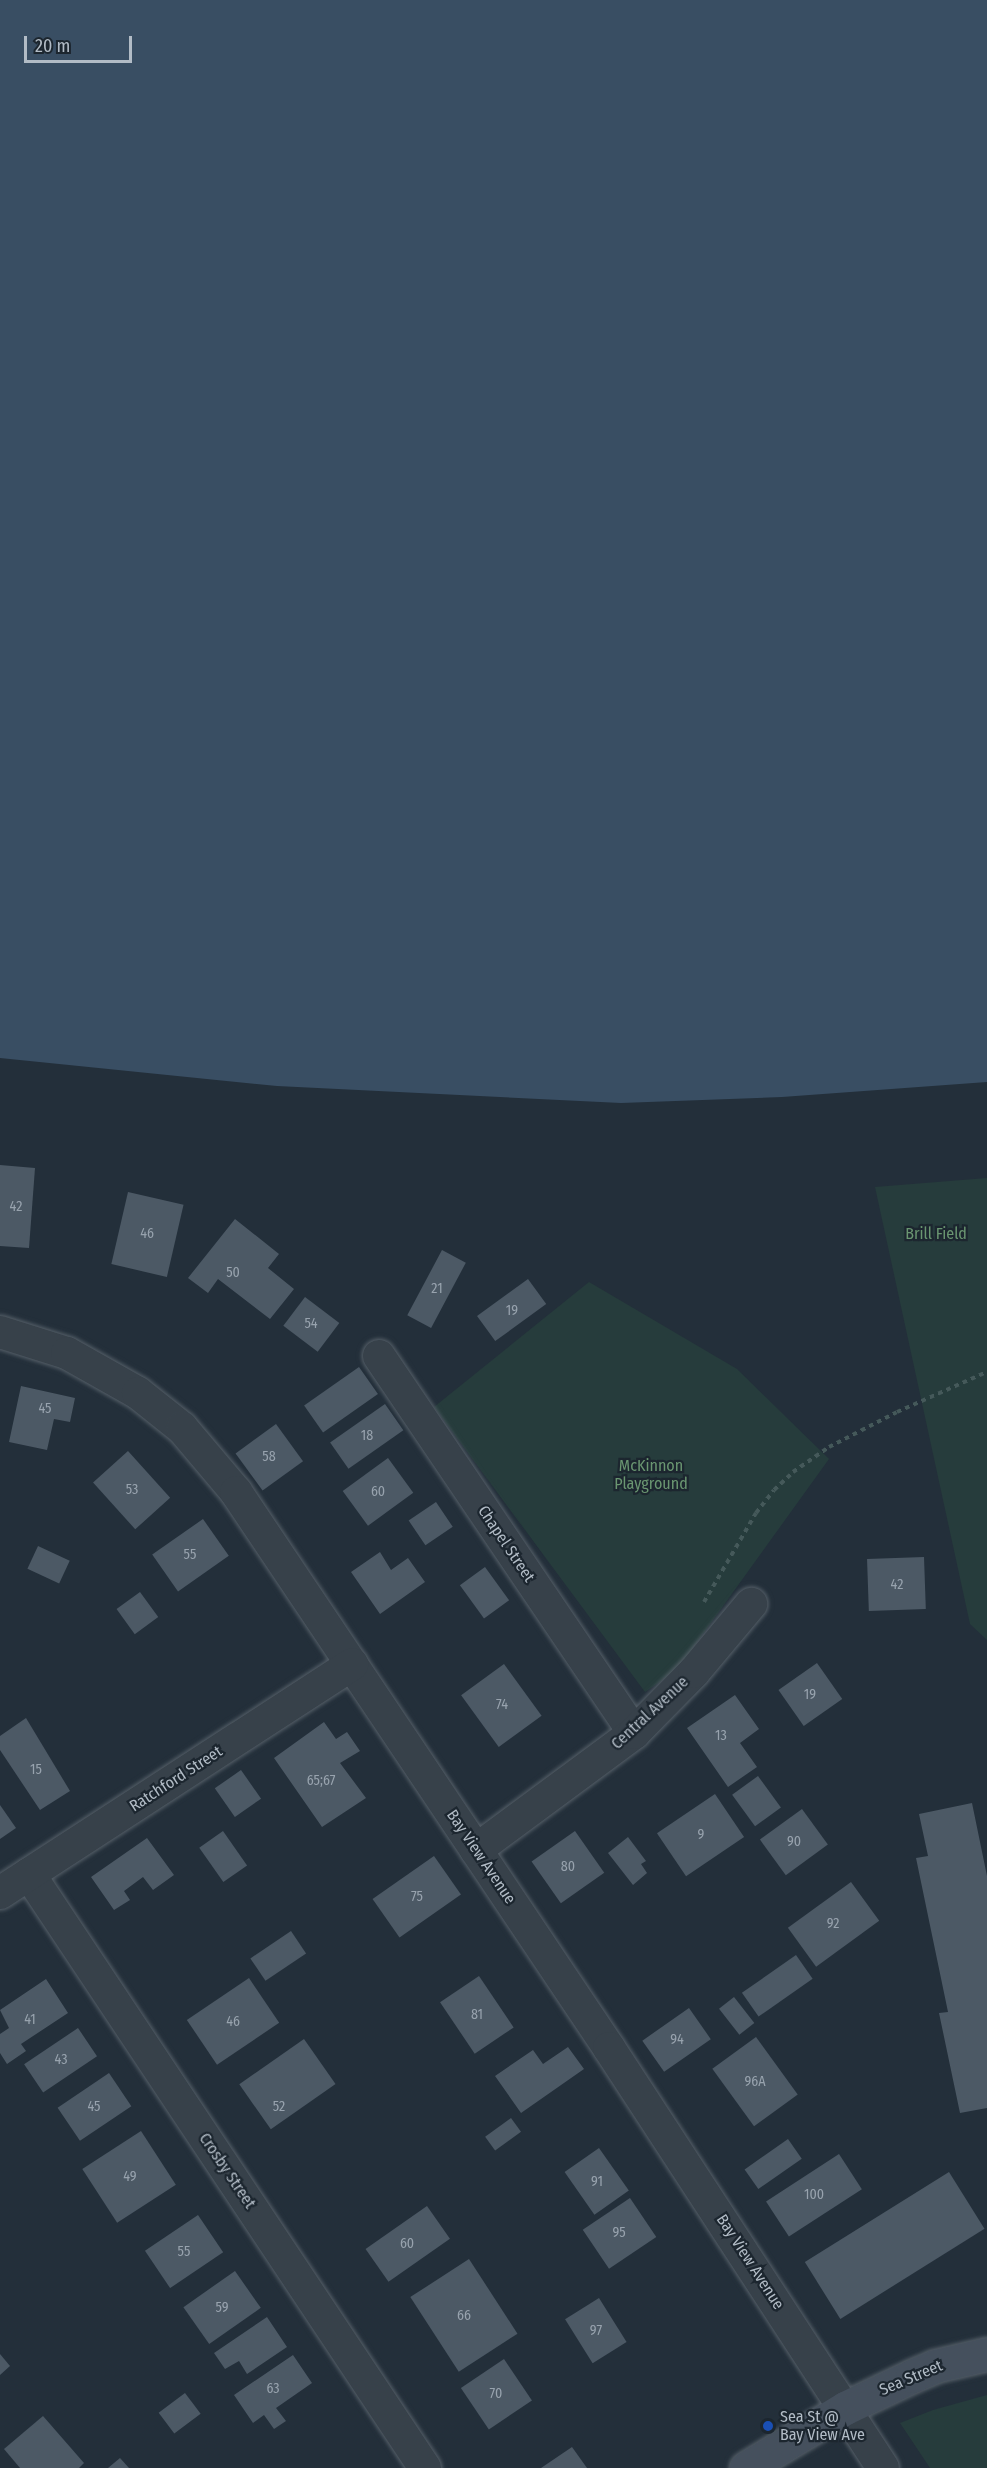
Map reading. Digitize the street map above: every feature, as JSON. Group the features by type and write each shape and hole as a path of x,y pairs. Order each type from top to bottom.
{"street":[{"name":"Bay View Avenue","path":"0,1332 66,1353 138,1393 182,1428 236,1492 476,1850 883,2468"},
{"name":"Chapel Street","path":"379,1356 634,1733"},
{"name":"Central Avenue","path":"476,1850 634,1733 694,1672 751,1604"},
{"name":"Ratchford Street","path":"0,1893 352,1664"},
{"name":"Crosby Street","path":"29,1874 425,2468"},
{"name":"Sea Street","path":"746,2468 845,2408 935,2366 987,2354"}],"path":[{"path":"704,1603 756,1513 774,1490 793,1472 830,1447 897,1412 987,1372"}],"green space":[{"name":"Brill Field","path":"987,1178 987,1640 970,1624 875,1187"},
{"name":"McKinnon Playground","path":"589,1282 737,1369 829,1459 677,1670 645,1692 434,1407"},
{"path":"987,2395 987,2468 930,2468 900,2423 933,2410"}],"water":[{"path":"0,0 987,0 987,1082 782,1097 621,1103 277,1086 0,1058"}],"building":[{"path":"0,1165 35,1168 29,1248 0,1246"},
{"path":"128,1192 184,1205 167,1277 111,1264"},
{"path":"235,1219 279,1254 268,1268 294,1289 270,1319 218,1279 208,1293 188,1278"},
{"path":"442,1250 466,1263 431,1328 407,1315"},
{"path":"528,1279 546,1304 495,1341 477,1316"},
{"path":"305,1297 339,1323 318,1352 283,1326"},
{"path":"359,1367 378,1394 323,1432 304,1405"},
{"path":"21,1386 75,1398 70,1422 54,1419 47,1450 9,1442"},
{"path":"385,1404 403,1430 348,1469 330,1442"},
{"path":"276,1424 303,1461 263,1491 236,1453"},
{"path":"128,1451 170,1498 135,1529 93,1482"},
{"path":"388,1458 413,1493 368,1526 343,1491"},
{"path":"436,1502 453,1527 425,1545 409,1520"},
{"path":"203,1519 229,1556 178,1591 152,1555"},
{"path":"38,1546 70,1561 59,1583 27,1569"},
{"path":"380,1552 391,1570 408,1558 425,1582 380,1614 351,1572"},
{"path":"924,1557 926,1609 869,1611 867,1559"},
{"path":"485,1567 509,1600 484,1618 460,1585"},
{"path":"140,1592 158,1617 135,1634 117,1609"},
{"path":"817,1663 842,1699 804,1726 778,1690"},
{"path":"504,1664 542,1716 499,1747 461,1695"},
{"path":"735,1695 759,1729 740,1743 757,1767 728,1787 687,1728"},
{"path":"26,1718 70,1791 40,1810 0,1750 0,1736"},
{"path":"324,1722 336,1739 347,1732 360,1751 340,1763 366,1798 322,1827 274,1758"},
{"path":"241,1770 261,1799 235,1817 215,1788"},
{"path":"758,1776 781,1808 755,1826 732,1795"},
{"path":"715,1794 744,1837 686,1876 657,1833"},
{"path":"972,1803 987,1876 987,2108 960,2113 939,2013 948,2012 916,1858 928,1856 919,1814"},
{"path":"0,1805 16,1828 0,1839"},
{"path":"802,1809 828,1845 786,1875 760,1840"},
{"path":"223,1831 247,1865 223,1882 199,1848"},
{"path":"575,1831 604,1873 561,1903 532,1861"},
{"path":"628,1837 646,1861 641,1864 647,1873 633,1885 608,1853"},
{"path":"147,1838 174,1875 153,1890 143,1877 124,1891 130,1900 114,1910 91,1877"},
{"path":"434,1856 461,1895 400,1938 373,1899"},
{"path":"851,1882 879,1921 816,1967 788,1928"},
{"path":"291,1931 306,1953 265,1981 250,1958"},
{"path":"796,1955 813,1979 759,2017 742,1993"},
{"path":"479,1976 514,2027 475,2054 440,2002"},
{"path":"249,1978 279,2023 217,2065 187,2020"},
{"path":"46,1979 68,2013 21,2044 26,2051 7,2064 0,2053 0,2034 9,2028 0,2010"},
{"path":"734,1997 754,2023 739,2035 719,2009"},
{"path":"689,2008 711,2039 664,2072 642,2041"},
{"path":"78,2028 97,2056 43,2093 24,2064"},
{"path":"756,2037 798,2094 754,2126 712,2069"},
{"path":"304,2039 336,2084 271,2129 239,2084"},
{"path":"568,2047 584,2069 521,2113 495,2076 533,2050 543,2064"},
{"path":"109,2073 131,2106 80,2141 58,2108"},
{"path":"511,2118 521,2132 495,2151 485,2137"},
{"path":"141,2131 176,2185 117,2223 82,2169"},
{"path":"788,2139 802,2159 758,2189 745,2169"},
{"path":"599,2148 629,2191 594,2215 565,2172"},
{"path":"839,2154 862,2189 789,2237 766,2201"},
{"path":"949,2172 985,2229 840,2319 805,2262"},
{"path":"630,2198 656,2237 609,2269 583,2230"},
{"path":"427,2206 450,2239 389,2282 366,2249"},
{"path":"198,2215 223,2252 170,2288 145,2251"},
{"path":"469,2259 517,2334 459,2372 410,2297"},
{"path":"235,2271 261,2308 209,2344 183,2307"},
{"path":"599,2298 627,2342 593,2363 565,2319"},
{"path":"267,2317 287,2347 247,2374 239,2361 225,2369 214,2353"},
{"path":"0,2354 10,2366 0,2375"},
{"path":"293,2355 312,2383 276,2408 286,2421 274,2429 264,2415 253,2423 234,2395"},
{"path":"504,2359 532,2400 489,2430 461,2388"},
{"path":"185,2393 201,2414 174,2434 159,2413"},
{"path":"43,2416 84,2463 79,2468 20,2468 4,2449"},
{"path":"572,2447 587,2468 541,2468"},
{"path":"120,2458 129,2468 108,2468"}],"place":[{"name":"Sea St @ Bay View Ave","path":"768,2426"}]}
